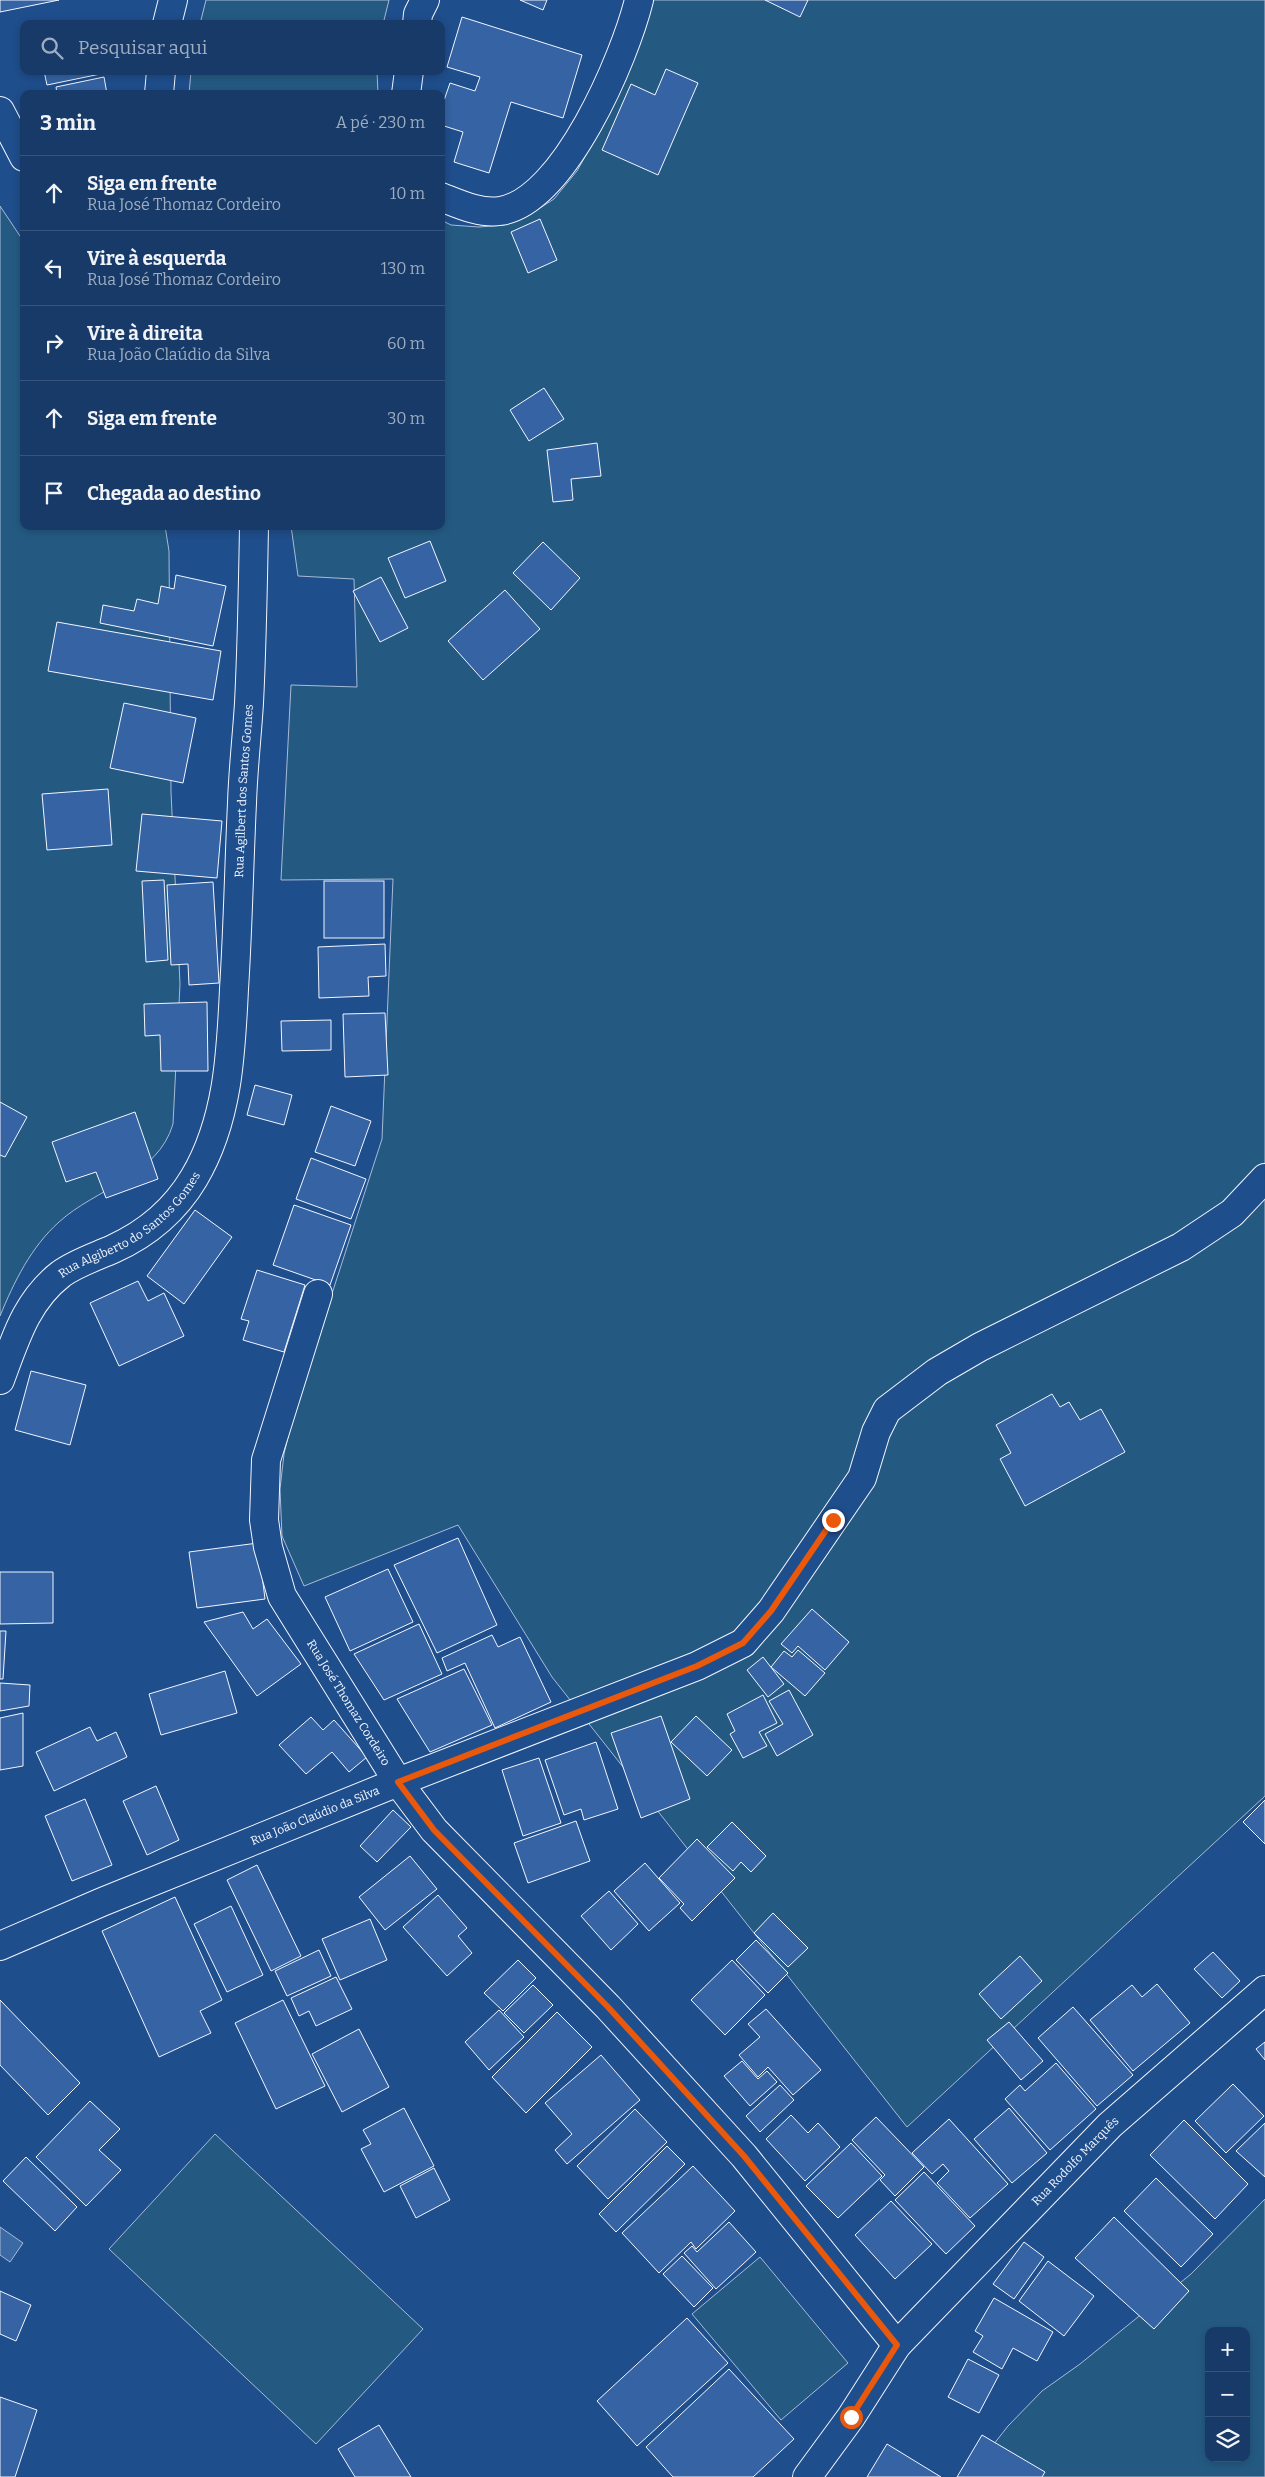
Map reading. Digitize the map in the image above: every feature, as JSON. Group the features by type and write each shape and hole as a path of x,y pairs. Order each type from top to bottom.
{"street":[{"path":"169,20 173,0"},
{"path":"417,20 425,0"},
{"path":"445,198 474,209 500,211 526,201 551,180 580,137 612,78 635,17 639,0"},
{"path":"159,90 161,75"},
{"path":"406,90 408,75"},
{"path":"0,111 20,149"},
{"name":"Rua Agilbert dos Santos Gomes","path":"230,1056 252,622 254,530"},
{"name":"Rua Algiberto do Santos Gomes","path":"0,1380 22,1321 44,1291 72,1267 137,1238 184,1194 203,1163 213,1136 228,1083 230,1056"},
{"name":"Rua João Claúdio da Silva","path":"0,1946 102,1902 398,1782 697,1666 743,1643 771,1611 862,1478 876,1432 887,1410 937,1372 980,1347 1181,1247 1232,1213 1265,1178"},
{"name":"Rua José Thomaz Cordeiro","path":"318,1294 266,1460 264,1505 268,1547 282,1596 398,1782 434,1830 608,2007 744,2156 897,2345"},
{"name":"Rua Rodolfo Marquês","path":"897,2345 1110,2125 1265,1990"},
{"path":"806,2477 851,2417 897,2345"}],"shaded area":[{"path":"206,0 389,0 384,20 201,20"},
{"path":"652,0 1265,0 1265,1796 907,2127 552,1677 458,1525 304,1586 282,1536 280,1489 284,1454 295,1408 382,1139 393,879 281,880 291,685 357,687 354,579 298,576 292,530 445,530 445,222 451,225 479,227 504,225 532,213 554,199 577,171 609,114 635,57"},
{"path":"191,75 377,75 378,90 189,90"},
{"path":"0,206 20,236 20,530 166,530 169,551 171,792 180,984 173,1124 165,1142 154,1157 140,1169 74,1210 49,1232 24,1266 0,1316"},
{"path":"215,2134 423,2329 316,2444 109,2249"},
{"path":"1265,2199 1265,2477 968,2477 1008,2426 1042,2391 1080,2364 1191,2274"},
{"path":"0,2227 23,2243 10,2262 0,2255"},
{"path":"760,2257 848,2363 781,2420 692,2314"}],"building":[{"path":"0,0 59,0 0,12"},
{"path":"520,0 547,0 543,10"},
{"path":"765,0 808,0 800,17"},
{"path":"462,17 582,55 563,118 511,102 489,173 454,162 463,132 445,126 445,97 450,83 475,91 480,77 447,67"},
{"path":"666,69 698,83 658,175 602,150 631,84 655,95"},
{"path":"45,75 96,75 47,85"},
{"path":"104,77 106,90 56,90 56,87"},
{"path":"540,219 557,260 528,273 511,232"},
{"path":"544,388 564,419 529,441 510,410"},
{"path":"597,443 601,476 571,479 573,500 553,502 547,450"},
{"path":"430,541 446,581 405,598 388,558"},
{"path":"543,542 580,578 551,610 513,573"},
{"path":"176,575 226,586 213,646 100,623 103,605 134,611 137,599 158,604 161,586 174,589"},
{"path":"381,577 408,628 380,642 353,591"},
{"path":"505,590 540,629 483,680 448,641"},
{"path":"57,622 221,651 213,700 48,671"},
{"path":"124,703 196,718 183,783 110,768"},
{"path":"108,789 112,845 47,850 42,794"},
{"path":"142,814 222,821 217,878 136,871"},
{"path":"164,880 168,960 146,962 142,881"},
{"path":"324,881 384,881 384,938 324,938"},
{"path":"213,882 219,983 189,985 188,964 171,965 167,885"},
{"path":"385,944 386,976 368,977 369,996 319,998 318,947"},
{"path":"207,1002 208,1071 161,1071 160,1035 145,1036 144,1004"},
{"path":"385,1013 388,1075 345,1077 343,1014"},
{"path":"331,1020 331,1050 282,1051 281,1021"},
{"path":"255,1085 292,1095 284,1125 247,1115"},
{"path":"0,1102 27,1117 5,1157 0,1155"},
{"path":"331,1106 371,1121 355,1166 315,1152"},
{"path":"135,1112 158,1179 106,1198 96,1172 66,1182 52,1142"},
{"path":"311,1158 366,1179 351,1219 296,1199"},
{"path":"294,1205 351,1225 330,1285 273,1265"},
{"path":"195,1210 232,1237 184,1304 147,1276"},
{"path":"257,1270 305,1285 284,1352 243,1340 249,1321 241,1319"},
{"path":"138,1281 148,1301 164,1293 184,1336 119,1366 90,1303"},
{"path":"31,1371 86,1385 70,1445 15,1430"},
{"path":"1052,1394 1060,1407 1069,1402 1080,1420 1101,1409 1125,1452 1025,1506 1000,1459 1011,1453 996,1425"},
{"path":"458,1538 497,1625 437,1653 394,1565"},
{"path":"258,1543 265,1599 197,1608 189,1552"},
{"path":"388,1569 413,1622 350,1651 325,1597"},
{"path":"0,1572 53,1572 53,1623 0,1624"},
{"path":"812,1609 849,1642 825,1670 798,1646 792,1653 781,1644"},
{"path":"243,1612 253,1629 267,1619 301,1664 257,1696 204,1622"},
{"path":"419,1624 442,1674 384,1700 354,1654"},
{"path":"0,1631 6,1631 3,1679 0,1679"},
{"path":"492,1635 498,1647 520,1637 551,1702 495,1728 465,1663 447,1671 442,1658"},
{"path":"798,1650 825,1673 805,1696 771,1667 784,1651 792,1657"},
{"path":"763,1657 784,1684 768,1697 747,1670"},
{"path":"464,1669 492,1725 430,1752 397,1699"},
{"path":"225,1671 237,1713 161,1735 149,1694"},
{"path":"0,1683 30,1685 29,1706 0,1711"},
{"path":"789,1690 813,1735 777,1756 765,1734 783,1724 769,1701"},
{"path":"763,1695 777,1723 759,1732 767,1746 743,1758 730,1734 735,1731 727,1714"},
{"path":"23,1713 23,1766 0,1770 0,1718"},
{"path":"661,1716 690,1799 641,1818 611,1733"},
{"path":"696,1716 732,1750 707,1776 671,1742"},
{"path":"311,1717 323,1730 334,1720 367,1757 349,1772 332,1752 306,1774 279,1745"},
{"path":"90,1727 97,1741 116,1732 127,1757 54,1791 36,1752"},
{"path":"596,1742 618,1809 584,1820 581,1809 564,1815 545,1760"},
{"path":"539,1758 561,1823 523,1836 502,1770"},
{"path":"156,1786 179,1840 147,1855 123,1801"},
{"path":"85,1799 112,1865 72,1881 45,1816"},
{"path":"1265,1800 1265,1844 1243,1822"},
{"path":"393,1810 411,1827 377,1862 360,1846"},
{"path":"576,1821 590,1861 528,1883 514,1843"},
{"path":"732,1822 766,1856 751,1872 741,1862 733,1871 707,1847"},
{"path":"697,1839 735,1878 692,1921 680,1908 684,1904 659,1878"},
{"path":"410,1856 437,1889 385,1930 359,1897"},
{"path":"645,1863 680,1903 649,1931 614,1891"},
{"path":"257,1865 301,1956 271,1971 227,1880"},
{"path":"609,1891 638,1924 611,1950 581,1916"},
{"path":"438,1895 467,1928 458,1936 472,1953 447,1976 403,1927"},
{"path":"175,1897 222,2000 200,2011 211,2033 159,2057 102,1931"},
{"path":"231,1906 263,1975 227,1992 194,1924"},
{"path":"773,1913 808,1948 788,1967 754,1933"},
{"path":"370,1919 387,1960 340,1980 322,1939"},
{"path":"756,1940 788,1973 768,1993 736,1960"},
{"path":"319,1950 331,1976 287,1996 275,1971"},
{"path":"1213,1952 1240,1981 1222,1998 1194,1969"},
{"path":"1020,1956 1042,1981 1001,2019 979,1994"},
{"path":"518,1960 536,1978 503,2011 484,1993"},
{"path":"732,1960 765,1995 725,2035 691,2000"},
{"path":"336,1977 352,2009 316,2026 309,2011 299,2016 291,1998"},
{"path":"1157,1984 1190,2023 1133,2071 1090,2020 1132,1985 1142,1997"},
{"path":"533,1985 553,2005 524,2033 504,2013"},
{"path":"0,2000 80,2083 48,2115 0,2065"},
{"path":"283,2000 325,2086 276,2109 235,2023"},
{"path":"1073,2007 1133,2075 1097,2106 1038,2038"},
{"path":"766,2009 821,2070 793,2095 768,2067 758,2077 739,2055 760,2037 748,2024"},
{"path":"499,2010 524,2037 489,2070 465,2042"},
{"path":"557,2012 592,2047 526,2113 492,2077"},
{"path":"1009,2022 1043,2061 1021,2080 987,2040"},
{"path":"359,2029 389,2087 342,2112 312,2054"},
{"path":"1265,2042 1265,2060 1256,2049"},
{"path":"601,2055 640,2100 567,2164 555,2150 572,2134 545,2103"},
{"path":"742,2061 758,2079 767,2071 777,2082 750,2106 724,2076"},
{"path":"1056,2063 1096,2109 1050,2150 1005,2099 1020,2085 1025,2091"},
{"path":"1233,2084 1264,2116 1226,2153 1195,2121"},
{"path":"780,2085 794,2100 760,2132 746,2116"},
{"path":"90,2101 120,2129 99,2150 121,2170 86,2206 36,2157"},
{"path":"404,2108 434,2166 384,2192 361,2149 371,2144 363,2130"},
{"path":"1009,2108 1047,2153 1012,2183 974,2139"},
{"path":"635,2109 667,2142 608,2199 577,2166"},
{"path":"791,2115 808,2133 818,2123 840,2147 805,2181 766,2139"},
{"path":"876,2117 924,2167 895,2196 880,2180 885,2175 852,2140"},
{"path":"949,2119 1008,2184 970,2218 937,2183 949,2171 943,2164 932,2174 912,2153"},
{"path":"1184,2120 1248,2184 1215,2219 1150,2155"},
{"path":"1265,2123 1265,2177 1236,2151"},
{"path":"851,2143 882,2176 838,2218 806,2186"},
{"path":"667,2146 685,2164 616,2232 599,2214"},
{"path":"26,2157 77,2207 55,2231 3,2181"},
{"path":"693,2166 735,2211 696,2249 691,2242 659,2273 622,2233"},
{"path":"434,2168 450,2200 416,2218 400,2186"},
{"path":"924,2172 975,2226 946,2254 895,2200"},
{"path":"1156,2178 1213,2234 1181,2267 1124,2211"},
{"path":"891,2201 932,2244 895,2279 855,2235"},
{"path":"1114,2217 1189,2291 1154,2329 1075,2258"},
{"path":"729,2222 756,2252 716,2289 684,2253 692,2246 697,2252"},
{"path":"1024,2242 1044,2257 1014,2299 993,2284"},
{"path":"682,2256 713,2288 694,2307 663,2274"},
{"path":"1048,2261 1094,2296 1064,2336 1019,2301"},
{"path":"0,2291 31,2305 16,2341 0,2334"},
{"path":"994,2298 1053,2332 1037,2361 1013,2348 1002,2369 973,2352 983,2336 975,2331"},
{"path":"687,2318 728,2363 637,2446 597,2401"},
{"path":"968,2359 999,2375 979,2413 948,2397"},
{"path":"729,2369 794,2439 753,2477 673,2477 646,2447"},
{"path":"0,2397 37,2410 15,2477 0,2477"},
{"path":"379,2425 411,2477 355,2477 338,2449"},
{"path":"982,2435 1045,2472 1042,2477 957,2477"},
{"path":"887,2444 941,2477 867,2477"}],"route":[{"path":"833,1520 771,1611 743,1643 697,1666 398,1782 434,1830 608,2007 744,2156 897,2345 851,2417"}]}
